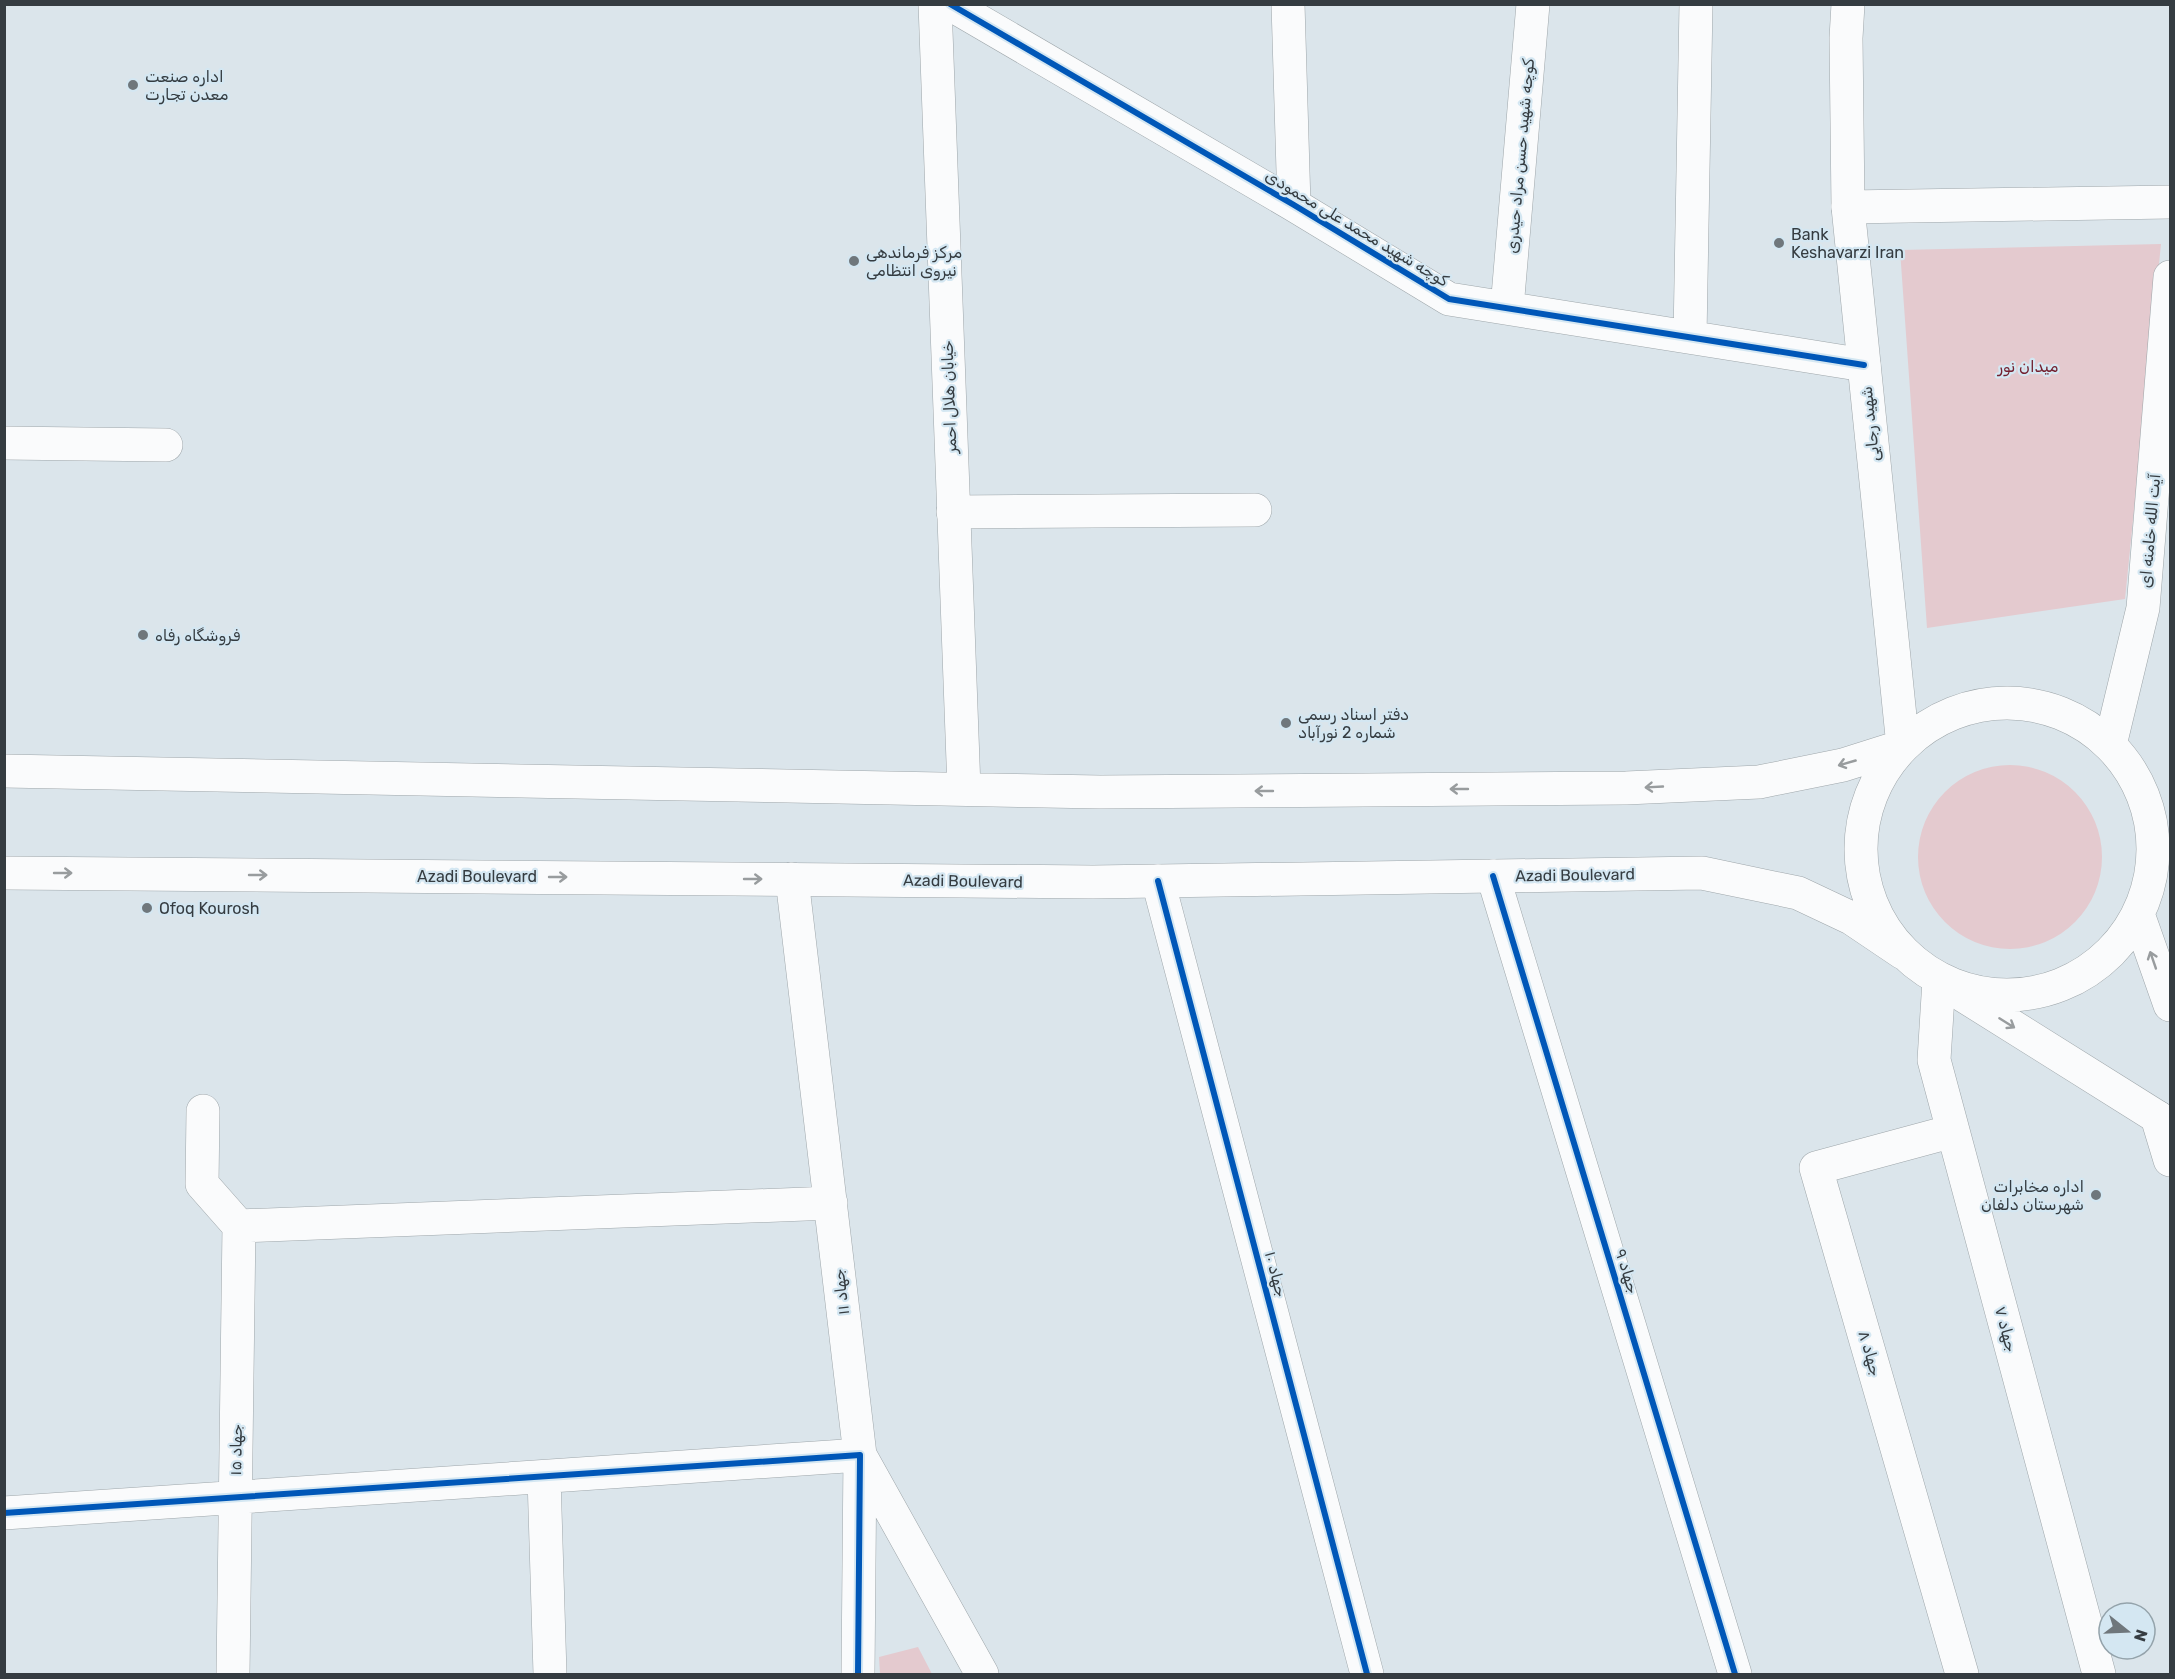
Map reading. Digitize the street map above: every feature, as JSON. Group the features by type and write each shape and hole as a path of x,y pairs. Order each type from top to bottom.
{"street":[{"name":"خیابان هلال احمر","path":"935,4 964,789"},
{"name":"کوچه شهید محمد علی محمودی","path":"950,4 1449,299 1864,365"},
{"path":"1288,4 1294,206"},
{"name":"کوچه شهید حسن مراد حیدری","path":"1507,308 1533,4"},
{"path":"1690,337 1696,4"},
{"name":"شهید رجایی","path":"1848,4 1846,38 1848,207 1902,746"},
{"path":"1848,207 2170,201"},
{"name":"آیت الله خامنه ای","path":"2110,745 2143,608 2170,277"},
{"path":"4,443 166,445"},
{"path":"954,512 1255,510"},
{"path":"4,771 1100,792 1626,788 1759,782 1843,765 1902,746 1939,719 1983,704 2029,704 2073,718 2110,745 2132,775 2147,810 2163,862 2138,914 2111,952 2102,959 2074,980 2030,995 1984,995 1940,980"},
{"path":"1902,746 1876,783 1862,827 1862,873 1876,916 1903,953"},
{"name":"Azadi Boulevard","path":"4,873 1158,881 1702,873 1798,893 1851,918 1940,980"},
{"name":"جهاد ۹","path":"1493,876 1735,1674"},
{"name":"جهاد ۱۱","path":"792,879 860,1455 982,1674"},
{"name":"جهاد ۱۰","path":"1158,881 1367,1674"},
{"path":"2138,914 2170,1005"},
{"path":"1940,980 2164,1121 2170,1160"},
{"name":"جهاد ۷","path":"1940,980 1934,1060 2098,1674"},
{"path":"203,1111 202,1184 239,1226 831,1203"},
{"name":"جهاد ۸","path":"1953,1131 1816,1168 1962,1674"},
{"name":"جهاد ۱۵","path":"233,1674 239,1226"},
{"path":"4,1513 860,1455 858,1674"},
{"path":"544,1477 550,1674"}],"green space":[{"name":"میدان نور","path":"2161,244 2125,599 1927,628 1900,250"},
{"path":"2010,765 2045,772 2075,792 2095,822 2102,857 2095,892 2075,922 2045,942 2010,949 1975,942 1945,922 1925,892 1918,857 1925,822 1945,792 1975,772"},
{"path":"918,1647 932,1674 880,1674 879,1657"}],"cycle path":[{"path":"950,4 1294,205 1449,299 1864,365"},
{"path":"1493,876 1735,1674"},
{"path":"1158,881 1367,1674"},
{"path":"4,1513 860,1455 858,1674"}],"place":[{"name":"اداره صنعت معدن تجارت","path":"133,85"},
{"name":"Bank Keshavarzi Iran","path":"1779,243"},
{"name":"مرکز فرماندهی نیروی انتظامی","path":"854,261"},
{"name":"فروشگاه رفاه","path":"143,635"},
{"name":"دفتر اسناد رسمی شماره 2 نورآباد","path":"1286,723"},
{"name":"Ofoq Kourosh","path":"147,908"},
{"name":"اداره مخابرات شهرستان دلفان","path":"2096,1195"}]}
